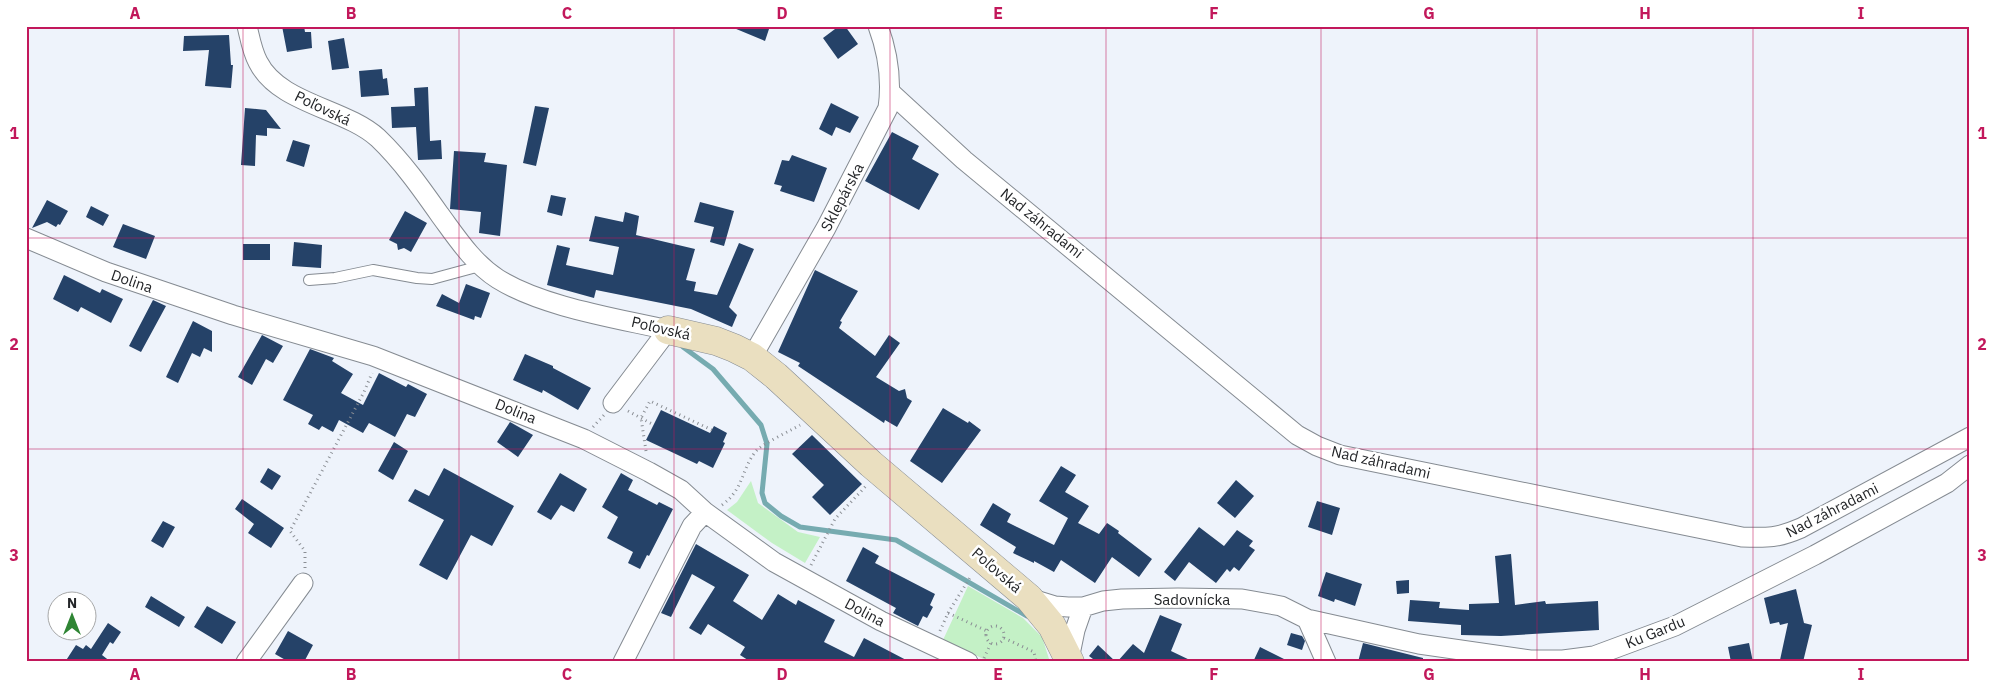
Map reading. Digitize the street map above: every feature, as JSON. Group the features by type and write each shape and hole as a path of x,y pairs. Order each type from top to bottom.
{"street":[{"name":"Poľovská","path":"247,26 258,62 273,81 298,97 343,116 377,137 400,162 461,244 480,266 499,279 527,293 581,310 716,341 752,357 776,376 880,471 1029,598 1052,626 1069,661"},
{"name":"Sklepárska","path":"752,357 826,228 880,127 888,108 890,92 889,70 878,26"},
{"name":"Nad záhradami","path":"890,92 964,160 1297,435 1317,446 1340,455 1742,537 1762,538 1782,537 1802,528 1970,438"},
{"name":"Dolina","path":"26,238 62,255 115,275 233,315 378,358 584,439 650,472 680,490 708,514 774,562 881,621 968,662"},
{"path":"613,403 668,330"},
{"name":"Ku Gardu","path":"1306,619 1419,644 1530,660 1563,660 1594,656 1675,626 1815,555 1947,483 1970,465"},
{"path":"623,662 692,526 708,514"},
{"path":"246,662 303,583"},
{"name":"Sadovnícka","path":"1029,598 1055,606 1083,607 1103,601 1122,599 1242,599 1281,606 1306,619"},
{"path":"1069,661 1075,630 1083,607"},
{"path":"1306,619 1326,662"}],"lane":[{"path":"309,280 335,278 373,270 432,279 480,266"}],"path":[{"path":"303,583 302,578 306,568 305,551 290,531 364,392 378,358"},
{"path":"650,472 641,418 650,401 712,430"},
{"path":"584,439 613,403 654,425"},
{"path":"708,514 726,502 741,484 752,457 758,448 779,437"},
{"path":"804,579 835,519 880,471"},
{"path":"726,502 732,506"},
{"path":"816,543 821,545"},
{"path":"933,646 948,613 970,577"},
{"path":"948,613 987,631"},
{"path":"991,627 1000,627 1004,632 1004,638 1000,642 992,643 986,637 987,631 991,627"},
{"path":"1004,638 1034,652 1036,662"},
{"path":"982,662 992,643"}],"green space":[{"path":"751,481 758,503 798,532 820,537 805,563 772,543 727,510 737,502"},
{"path":"968,586 1023,618 1042,637 1050,662 990,662 943,640"}],"building":[{"path":"282,26 304,26 305,32 311,32 312,48 287,52"},
{"path":"729,26 770,26 765,41"},
{"path":"839,26 845,26 858,44 838,59 823,38"},
{"path":"229,35 231,65 233,65 231,88 205,86 209,50 183,51 184,36"},
{"path":"344,38 349,68 332,70 328,41"},
{"path":"382,69 383,79 387,78 389,95 361,97 359,71"},
{"path":"428,87 430,141 441,140 442,159 418,160 416,127 392,128 391,107 415,106 414,88"},
{"path":"831,103 859,117 850,133 836,127 832,136 819,129"},
{"path":"535,106 549,108 536,166 523,163"},
{"path":"245,108 266,110 281,129 267,128 267,136 256,135 255,166 241,165"},
{"path":"892,132 919,146 912,159 939,174 919,210 865,181"},
{"path":"293,140 310,145 304,167 286,161"},
{"path":"454,151 486,153 484,162 507,165 500,236 479,233 481,212 450,209"},
{"path":"792,155 827,168 814,202 780,191 782,186 774,184 782,160 789,161"},
{"path":"551,195 566,198 562,216 547,212"},
{"path":"47,200 68,211 60,225 58,224 56,227 47,222 32,228"},
{"path":"700,202 734,211 724,246 710,242 714,227 694,222"},
{"path":"91,206 109,215 103,226 86,217"},
{"path":"405,211 427,223 411,252 404,248 398,250 397,244 389,240"},
{"path":"625,212 639,216 636,235 695,249 686,280 696,282 694,291 717,295 739,243 754,249 729,307 737,315 732,327 691,309 596,290 594,298 547,285 557,245 570,248 566,265 613,275 619,247 589,241 595,216 623,222"},
{"path":"123,224 155,236 146,259 113,247"},
{"path":"294,242 322,245 321,268 292,266"},
{"path":"243,244 270,244 270,260 243,260"},
{"path":"815,270 858,291 840,321 842,322 839,328 875,356 889,335 900,343 876,377 899,391 905,389 907,398 912,401 897,427 885,420 884,423 798,366 800,363 778,352"},
{"path":"64,275 100,293 102,289 123,299 111,323 81,307 78,312 53,299"},
{"path":"466,284 490,293 481,318 475,316 474,320 436,306 442,294 459,303"},
{"path":"153,300 166,306 141,352 129,346"},
{"path":"193,321 212,331 212,352 204,348 200,357 192,353 178,383 166,377"},
{"path":"262,335 283,346 273,363 266,359 252,385 238,377"},
{"path":"310,349 334,358 332,361 353,374 341,393 363,405 379,373 406,387 408,384 427,394 415,417 407,414 395,437 369,423 363,433 339,420 333,432 322,426 319,430 308,424 313,415 283,400"},
{"path":"525,354 553,366 553,368 591,388 578,410 543,390 542,393 513,380"},
{"path":"943,408 968,423 969,421 981,430 942,483 910,461"},
{"path":"661,410 710,433 714,426 727,433 723,442 725,443 713,468 699,461 697,464 646,440"},
{"path":"510,422 533,435 518,457 497,442"},
{"path":"812,435 862,484 830,515 812,497 824,485 792,454"},
{"path":"394,442 408,451 393,480 378,471"},
{"path":"1061,466 1076,475 1065,492 1089,506 1078,523 1099,534 1107,523 1152,559 1139,577 1112,557 1095,583 1061,560 1054,572 1034,561 1034,563 1013,553 1016,547 980,525 993,503 1011,514 1007,522 1054,545 1068,518 1039,501"},
{"path":"268,468 281,476 272,490 260,482"},
{"path":"444,468 514,506 492,546 471,535 447,580 419,565 444,520 408,501 415,489 429,496"},
{"path":"560,473 587,489 574,512 561,505 551,520 537,512"},
{"path":"621,473 633,480 628,490 657,505 659,502 673,509 649,556 647,555 640,569 628,563 633,552 607,538 618,517 602,507"},
{"path":"1236,480 1254,496 1235,518 1217,503"},
{"path":"242,499 284,528 271,548 248,533 254,524 235,509"},
{"path":"1317,501 1340,508 1332,535 1308,527"},
{"path":"163,521 175,527 163,548 151,541"},
{"path":"1199,527 1224,546 1237,530 1253,541 1249,546 1255,550 1239,571 1234,567 1230,572 1227,569 1216,583 1189,562 1175,581 1164,572"},
{"path":"696,544 749,575 733,601 762,620 778,594 796,605 798,600 835,620 824,642 854,657 864,638 910,662 751,662 740,655 745,647 708,624 701,635 689,628 715,587 692,574 671,617 661,613"},
{"path":"863,547 879,556 875,563 935,594 930,605 933,607 927,618 923,616 918,626 893,613 896,608 846,581"},
{"path":"1511,554 1515,605 1545,601 1546,604 1598,601 1599,630 1501,636 1461,635 1461,625 1408,621 1410,600 1440,602 1439,608 1469,610 1469,604 1499,603 1495,556"},
{"path":"1326,572 1362,584 1355,606 1335,599 1334,602 1318,596"},
{"path":"1409,580 1409,593 1397,594 1396,581"},
{"path":"1796,589 1804,623 1812,625 1803,662 1780,660 1788,623 1780,625 1779,622 1770,624 1764,598"},
{"path":"151,596 185,617 179,627 145,607"},
{"path":"207,606 236,622 222,644 194,627"},
{"path":"1160,615 1182,624 1171,651 1194,662 1117,662 1133,644 1144,653"},
{"path":"108,623 121,632 113,644 110,642 102,655 111,662 65,662 76,645 83,649 86,645 91,649"},
{"path":"288,631 313,645 304,662 289,662 275,654"},
{"path":"1291,633 1302,636 1305,641 1302,650 1287,645"},
{"path":"1363,643 1423,658 1423,662 1358,662"},
{"path":"1749,643 1753,662 1731,662 1728,647"},
{"path":"1098,645 1116,662 1097,662 1089,656"},
{"path":"1260,647 1290,662 1253,662"}],"waterway":[{"path":"683,347 713,369 761,425 767,444 762,493 765,503 781,516 800,527 896,540 1027,616"}]}
